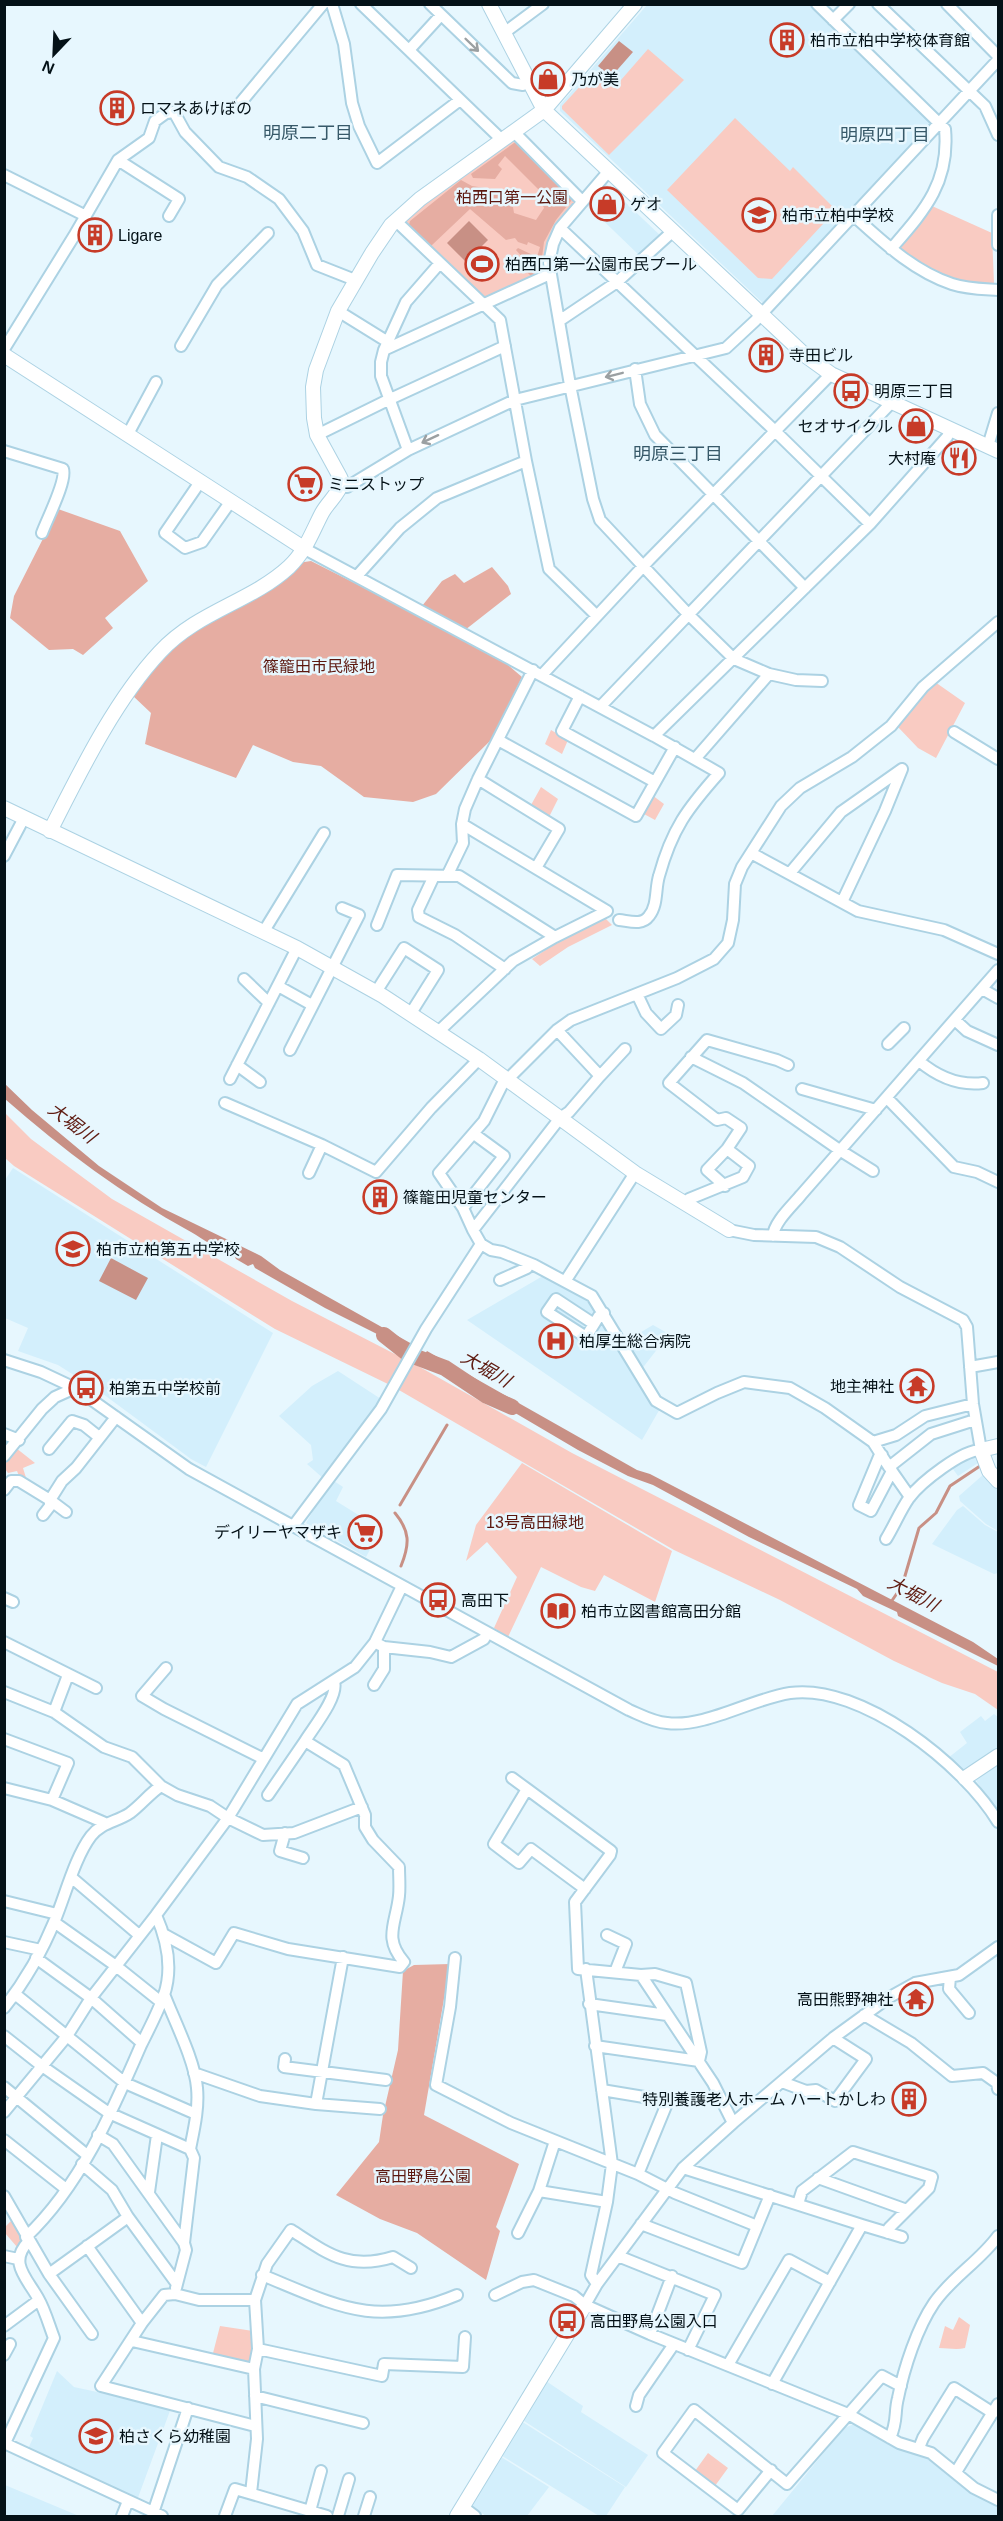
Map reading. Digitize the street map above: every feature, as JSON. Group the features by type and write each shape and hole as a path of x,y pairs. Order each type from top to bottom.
{"street":[{"path":"237,107 323,4"},
{"path":"332,4 344,44 352,103 359,126 377,163 460,100"},
{"path":"361,4 502,140"},
{"path":"430,4 512,83 523,86 530,81"},
{"path":"489,4 544,110 806,356 831,374 993,449 999,413"},
{"path":"504,33 543,4"},
{"path":"50,831 99,739 146,668 161,650 203,616 244,597 288,567 305,549 324,510 342,485 317,435 313,401 315,378 338,311 355,280 396,221 420,199 544,110 635,4"},
{"path":"817,4 945,129 947,149 944,170 931,200 891,249"},
{"path":"833,20 849,4"},
{"path":"878,4 985,106 999,135"},
{"path":"342,485 347,487 408,450 515,400 726,348 761,315 999,58 947,4"},
{"path":"409,50 441,15"},
{"path":"4,349 118,160 149,138 155,121 166,113 174,112 185,132 219,167 248,177 279,199 303,231 317,265 355,280"},
{"path":"514,132 582,201"},
{"path":"118,160 179,199 169,216"},
{"path":"608,172 560,228 553,244 550,274 592,500 600,520 689,615 734,658 769,674 796,680 822,681"},
{"path":"4,175 86,216"},
{"path":"853,215 891,249 921,270 968,288 999,290"},
{"path":"999,215 999,245"},
{"path":"396,221 500,320 549,569 597,616"},
{"path":"560,228 870,524"},
{"path":"559,321 617,282 672,232"},
{"path":"181,346 217,285 268,233"},
{"path":"408,450 381,376 386,346 406,302 440,263"},
{"path":"386,346 550,274"},
{"path":"338,311 386,346"},
{"path":"317,435 505,346"},
{"path":"4,355 305,549 675,747 719,773 693,802 673,833 658,879 656,901 648,918 638,923 619,920"},
{"path":"635,369 640,404 655,435 805,588"},
{"path":"448,874 463,843 462,824 465,809 478,779 537,673 597,616 642,566 831,374"},
{"path":"128,434 156,382"},
{"path":"600,707 892,402"},
{"path":"654,736 870,524 947,437 951,429"},
{"path":"4,451 63,469 61,485 42,533"},
{"path":"357,576 400,528 437,498 526,461"},
{"path":"200,482 165,533 185,548 202,542 231,501"},
{"path":"910,1497 873,1442 825,1408 790,1388 744,1383 717,1393 677,1413 656,1401 592,1296 529,1263 491,1250 481,1244 463,1208 439,1173 484,1122 502,1085 557,1030 571,1020 677,978 714,959 728,943 733,920 735,884 781,806 800,788 852,757 891,726 923,687 999,622"},
{"path":"695,759 769,674"},
{"path":"580,696 562,731 655,782"},
{"path":"954,732 999,759"},
{"path":"498,740 636,816 675,747"},
{"path":"790,873 841,812 902,769 842,902"},
{"path":"478,779 559,829 536,868"},
{"path":"4,808 264,931 376,992 439,1031 635,1173 729,1230 741,1234 816,1237 840,1247 900,1287 956,1315 967,1327 973,1404 981,1450 988,1471 998,1480"},
{"path":"4,856 24,818"},
{"path":"439,1031 505,969 555,937 607,911 462,824"},
{"path":"264,931 324,833"},
{"path":"751,854 858,910 944,930 999,954"},
{"path":"377,925 397,875 448,874 459,876 555,937"},
{"path":"434,876 418,910 419,917 455,935 505,969"},
{"path":"290,1050 359,915 342,908"},
{"path":"230,1079 297,948"},
{"path":"376,992 404,948 438,970 411,1013"},
{"path":"773,1236 780,1220 999,970"},
{"path":"244,979 269,1003"},
{"path":"278,986 312,1005"},
{"path":"982,989 999,998"},
{"path":"637,994 646,1013 661,1029 676,1015 678,1005"},
{"path":"955,1020 968,1030 999,1045"},
{"path":"888,1044 904,1028"},
{"path":"557,1030 600,1076"},
{"path":"725,1186 706,1170 727,1149 741,1128 726,1118 717,1120 669,1083 708,1040 788,1065"},
{"path":"473,1230 560,1118 569,1112 625,1049"},
{"path":"691,1057 743,1083 873,1171"},
{"path":"225,1103 322,1145 376,1172 431,1108 479,1059"},
{"path":"919,1061 932,1073 965,1085 983,1083"},
{"path":"237,1065 260,1082"},
{"path":"802,1089 876,1110"},
{"path":"887,1098 954,1167 999,1182"},
{"path":"463,1208 504,1156 474,1134"},
{"path":"309,1173 322,1145"},
{"path":"686,1204 689,1199 743,1177 749,1166 727,1149"},
{"path":"566,1281 635,1173"},
{"path":"294,1525 381,1409 426,1329 481,1244"},
{"path":"500,1280 527,1268 529,1263"},
{"path":"594,1323 604,1313"},
{"path":"4,1360 41,1372 75,1388 189,1468 629,1710 668,1724 701,1721 771,1697 793,1693 808,1692 846,1699 910,1736 965,1778 999,1822"},
{"path":"970,1367 999,1362"},
{"path":"4,1456 42,1409 55,1397 75,1388"},
{"path":"873,1442 896,1435 925,1416 973,1404"},
{"path":"43,1515 62,1481 76,1468 116,1416"},
{"path":"882,1455 879,1457 859,1505 871,1511 891,1469 931,1434 975,1420"},
{"path":"49,1449 72,1421 84,1425 99,1437"},
{"path":"4,1434 19,1440"},
{"path":"886,1539 910,1497 956,1458 974,1450 999,1446"},
{"path":"4,1490 11,1481 19,1481 66,1512"},
{"path":"4,2112 66,2036 91,1998 228,1818 262,1758 297,1704 355,1667 380,1644 402,1586"},
{"path":"380,1644 451,1657 484,1638 487,1633"},
{"path":"4,1642 96,1688"},
{"path":"374,1684 384,1669 380,1644"},
{"path":"166,1668 142,1696 262,1758"},
{"path":"54,1712 68,1675"},
{"path":"268,1795 334,1696 336,1687 334,1682"},
{"path":"4,1692 54,1712 104,1747 132,1756 161,1786 177,1795 210,1806 228,1818 263,1834 294,1833 362,1808"},
{"path":"4,1739 68,1763 52,1800"},
{"path":"165,1935 216,1963 234,1933 288,1949 400,1967 404,1962 398,1957 391,1941 399,1895 399,1867 373,1840 365,1827 365,1815 344,1765 305,1742"},
{"path":"965,1778 999,1756"},
{"path":"512,1778 611,1851 575,1902 578,1969 641,1975 655,1974 686,1983 700,2052 699,2061"},
{"path":"4,2008 23,1985 56,1918 71,1877 90,1837 105,1823 129,1814 161,1786"},
{"path":"4,1788 52,1800 105,1823"},
{"path":"527,1789 494,1844 519,1863 531,1849 585,1889"},
{"path":"285,1833 280,1851 303,1858"},
{"path":"71,1877 139,1935"},
{"path":"4,1901 56,1918 116,1966 163,1998 194,2073 197,2088 196,2114 190,2149 194,2157 184,2243"},
{"path":"156,1915 165,1935 169,1952 163,1998 125,2083 85,2160 48,2216 20,2250 18,2259 39,2300 54,2338 5,2443 158,2515 188,2408"},
{"path":"607,1935 626,1944 615,1972"},
{"path":"4,1942 38,1954 142,2043"},
{"path":"475,2517 460,2512 597,2284 683,2168 833,2038 864,2015 915,1983 950,1977 967,1971 999,1947"},
{"path":"316,2104 343,1957"},
{"path":"454,1958 450,2007 436,2085 511,2123 638,2174 667,2189 757,2226"},
{"path":"586,1969 612,2164 607,2202 591,2275 597,2284"},
{"path":"641,1975 713,2083 733,2123"},
{"path":"950,1977 949,1989 969,2013"},
{"path":"15,1994 125,2083 196,2114"},
{"path":"589,2004 667,2015"},
{"path":"864,2015 898,2034 952,2076 983,2073 997,2083 999,2089"},
{"path":"4,2036 109,2113 190,2149"},
{"path":"782,2082 806,2091 816,2090 835,2101 866,2059 833,2038"},
{"path":"595,2046 699,2061"},
{"path":"285,2059 284,2067 386,2080"},
{"path":"194,2073 260,2096 316,2104 380,2109"},
{"path":"4,2087 85,2160 112,2190 176,2289 199,2300 255,2300"},
{"path":"602,2090 668,2101 638,2174"},
{"path":"98,2134 113,2144 149,2192 184,2243 186,2250 176,2289 164,2295 142,2323 101,2386 255,2426"},
{"path":"149,2192 157,2135"},
{"path":"4,2140 66,2189"},
{"path":"518,2233 539,2191 555,2142"},
{"path":"798,2204 802,2191 853,2152 932,2177 929,2188 889,2228 888,2233"},
{"path":"683,2168 902,2237"},
{"path":"818,2178 908,2210"},
{"path":"539,2191 607,2202"},
{"path":"641,2224 742,2263 770,2195"},
{"path":"4,2196 50,2274 92,2334"},
{"path":"50,2274 128,2217"},
{"path":"772,2384 862,2224"},
{"path":"251,2493 257,2439 254,2369 258,2349 255,2300 267,2264 291,2230 335,2258 352,2262 371,2262 393,2257 411,2268"},
{"path":"890,2438 896,2425 897,2401 904,2368 933,2304 951,2282 987,2251 999,2236"},
{"path":"87,2246 142,2323"},
{"path":"4,2256 18,2259"},
{"path":"618,2256 715,2295 688,2350"},
{"path":"728,2366 789,2260 830,2282"},
{"path":"262,2275 338,2306 368,2312 403,2312 457,2295"},
{"path":"650,2334 672,2276"},
{"path":"495,2295 522,2282 534,2280 574,2296 585,2305 650,2334 849,2414 890,2438 931,2453 974,2488 999,2500"},
{"path":"6,2322 39,2300"},
{"path":"258,2349 382,2376 384,2364 463,2367 465,2337"},
{"path":"132,2341 254,2369"},
{"path":"4,2355 10,2344"},
{"path":"636,2406 639,2395 674,2344"},
{"path":"771,2470 738,2510 663,2453 694,2410 771,2470 787,2484 882,2376 901,2386"},
{"path":"919,2448 954,2388 996,2408 956,2472"},
{"path":"255,2396 363,2423"},
{"path":"310,2511 321,2471"},
{"path":"338,2517 349,2479"},
{"path":"225,2517 235,2489 327,2517"},
{"path":"364,2517 370,2497"},
{"path":"122,2517 128,2501"}],"shaded area":[{"name":"柏市立柏中学校","path":"647,5 811,5 933,120 933,125 764,304 560,111 560,105"},
{"path":"619,41 633,52 611,77 598,66"},
{"path":"605,183 663,238 641,257 586,204"},
{"path":"469,221 488,240 466,262 447,243"},
{"path":"4,1083 32,1110 99,1166 162,1208 261,1256 280,1270 412,1344 409,1354 393,1342 325,1308 255,1268 253,1264 248,1266 236,1259 232,1252 211,1244 141,1203 71,1154 5,1099"},
{"name":"柏市立柏第五中学校","path":"13,1168 273,1333 206,1467 191,1459 99,1391 58,1365 18,1351 28,1328 5,1318 5,1180"},
{"path":"111,1258 148,1278 136,1300 99,1281"},
{"name":"柏厚生総合病院","path":"548,1273 589,1296 646,1393 661,1407 642,1440 467,1320"},
{"path":"653,1325 669,1334 641,1370 626,1341"},
{"path":"427,1351 637,1470 650,1474 973,1642 998,1659 998,1666 898,1616 897,1612 863,1596 857,1589 749,1537 653,1485 628,1476 578,1450 422,1358"},
{"path":"338,1371 381,1399 324,1479 307,1464 313,1460 311,1445 279,1416 312,1386"},
{"path":"976,1452 978,1463 958,1476 950,1465"},
{"path":"984,1474 998,1491 998,1531 986,1524 960,1501 959,1496"},
{"path":"334,1481 343,1487 336,1501 381,1529 366,1557 306,1523"},
{"path":"963,1506 985,1525 998,1532 998,1573 994,1574 932,1544 957,1510"},
{"path":"994,1714 998,1717 998,1750 967,1773 948,1758 967,1743 960,1732 981,1716 985,1721"},
{"path":"998,1764 998,1812 975,1779"},
{"name":"柏さくら幼稚園","path":"57,2371 74,2387 171,2408 136,2503 27,2451 33,2438 30,2436"},
{"path":"546,2381 583,2406 581,2412 648,2455 626,2487 521,2419"},
{"path":"521,2421 625,2487 606,2516 599,2516 499,2454"},
{"path":"857,2423 924,2455 998,2503 998,2516 772,2516 844,2428"},
{"path":"498,2455 549,2487 527,2516 486,2516 470,2505"},
{"path":"5,2485 79,2516 5,2516"}],"green space":[{"path":"648,49 684,80 609,155 562,109 562,106 594,71 614,88"},
{"path":"735,118 790,171 793,167 836,210 772,279 758,278 667,190"},
{"name":"柏西口第一公園","path":"514,140 519,140 575,198 575,202 552,234 546,251 544,271 486,299 405,224 405,221 424,204"},
{"name":"柏西口第一公園","path":"514,143 519,143 570,197 571,201 556,220 544,242 540,273 533,278 521,266 523,258 516,250 518,248 537,257 540,247 528,242 527,245 518,242 515,238 506,240 470,209 431,246 409,225 410,221 461,180 472,186 504,191 505,200 513,207 514,213 536,220 544,208 539,190 505,156 498,165 502,169 495,179 473,178 471,174"},
{"path":"932,206 992,233 994,284 956,281 924,266 897,249"},
{"path":"58,509 120,531 148,581 105,618 113,628 83,655 73,649 49,650 10,618 14,596"},
{"name":"篠籠田市民緑地","path":"311,561 495,654 522,677 492,739 436,794 413,802 364,797 321,766 293,762 253,745 236,778 145,744 151,713 132,695 170,649 207,618 298,563"},
{"path":"492,567 508,586 511,594 465,630 422,606 442,581 455,574 464,583"},
{"path":"935,682 965,703 936,758 918,748 898,727"},
{"path":"551,730 568,740 562,754 545,744"},
{"path":"541,787 558,799 549,817 531,805"},
{"path":"652,795 664,804 655,820 644,814"},
{"path":"604,917 612,925 568,947 540,966 532,959 559,941"},
{"path":"4,1112 31,1139 112,1199 292,1301 418,1366 572,1453 998,1672 998,1710 975,1694 942,1683 894,1661 780,1600 674,1550 392,1386 275,1329 14,1166 5,1158"},
{"path":"16,1448 35,1463 23,1468 27,1481 19,1476 17,1471 8,1473 5,1469 4,1463"},
{"name":"13号高田緑地","path":"522,1463 672,1551 655,1602 604,1575 595,1591 581,1587 541,1567 508,1637 494,1628 517,1577 487,1542 466,1561 476,1525"},
{"name":"高田野鳥公園","path":"450,1964 424,2115 519,2164 496,2227 500,2231 486,2280 417,2233 380,2219 336,2195 379,2142 398,2050 403,1971 414,1965"},
{"path":"13,2219 22,2236 17,2247 5,2233 5,2227"},
{"path":"959,2317 970,2325 965,2348 939,2348 945,2326 953,2330"},
{"path":"220,2326 253,2331 255,2351 251,2366 212,2357"},
{"path":"708,2453 728,2468 712,2490 697,2479 700,2475 695,2471"}],"waterway":[{"name":"大堀川","path":"384,1335 408,1354 445,1368 487,1396 512,1407"},
{"path":"400,1505 447,1425"},
{"path":"891,1602 902,1586 919,1528 936,1513 950,1486 980,1466"},
{"path":"395,1513 404,1526 407,1538 401,1566"}],"place":[{"name":"柏市立柏中学校体育館","path":"787,40"},
{"name":"乃が美","path":"548,79"},
{"name":"ロマネあけぼの","path":"117,108"},
{"name":"ゲオ","path":"607,204"},
{"name":"柏市立柏中学校","path":"759,215"},
{"name":"Ligare","path":"95,235"},
{"name":"柏西口第一公園市民プール","path":"482,264"},
{"name":"寺田ビル","path":"766,355"},
{"name":"明原三丁目","path":"851,391"},
{"name":"セオサイクル","path":"916,426"},
{"name":"大村庵","path":"959,458"},
{"name":"ミニストップ","path":"305,484"},
{"name":"篠籠田児童センター","path":"380,1197"},
{"name":"柏市立柏第五中学校","path":"73,1249"},
{"name":"柏厚生総合病院","path":"556,1341"},
{"name":"地主神社","path":"917,1386"},
{"name":"柏第五中学校前","path":"86,1388"},
{"name":"デイリーヤマザキ","path":"365,1532"},
{"name":"高田下","path":"438,1600"},
{"name":"柏市立図書館高田分館","path":"558,1611"},
{"name":"高田熊野神社","path":"916,1999"},
{"name":"特別養護老人ホーム ハートかしわ","path":"909,2099"},
{"name":"高田野鳥公園入口","path":"567,2321"},
{"name":"柏さくら幼稚園","path":"96,2436"}],"district":[{"name":"明原二丁目","path":"308,133"},
{"name":"明原四丁目","path":"885,135"},
{"name":"明原三丁目","path":"678,454"}]}
